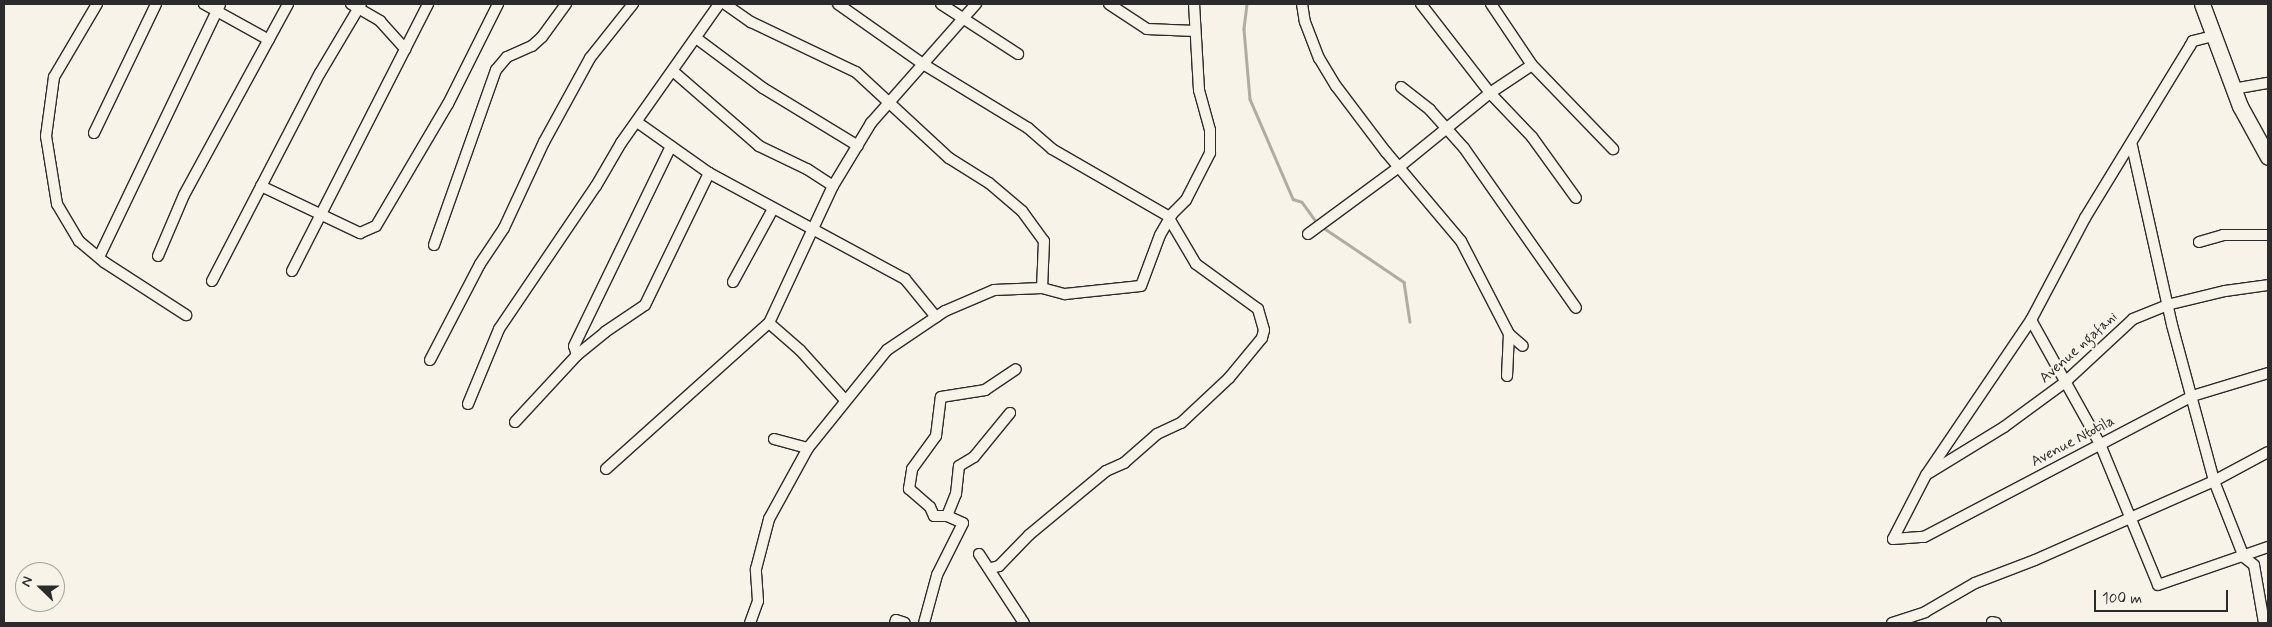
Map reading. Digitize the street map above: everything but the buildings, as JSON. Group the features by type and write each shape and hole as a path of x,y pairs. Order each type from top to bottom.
{"highway":[{"path":"2202,4 2233,89 2268,157"}],"street":[{"path":"97,4 54,77 46,136 58,204 79,241 99,257 186,314"},
{"path":"94,133 156,4"},
{"path":"204,4 218,7 269,40"},
{"path":"158,256 184,195 288,4"},
{"path":"292,271 428,4"},
{"path":"261,186 360,233 376,226 448,104 498,4"},
{"path":"434,245 496,70 507,57 532,46 566,4"},
{"path":"430,360 480,264 504,228 544,142 590,58 634,4"},
{"path":"468,404 499,329 637,122 674,72 719,4"},
{"path":"725,4 751,22 856,72 888,104 949,158 1022,211 1044,240 1042,288"},
{"path":"838,4 923,64 1028,128 1052,149 1170,218 1196,264 1258,308 1264,330 1262,338 1229,378 1181,423 1156,434 1124,463 1106,471 1030,535 1000,566 991,568"},
{"path":"941,4 1018,54"},
{"path":"606,469 769,323 833,186 858,146 888,104 976,4"},
{"path":"1109,4 1147,29 1195,31"},
{"path":"750,623 758,601 756,569 762,540 808,448 887,350 936,317 994,290 1042,288 1064,294 1141,286 1152,252 1170,218 1186,200 1212,146 1199,90 1194,4"},
{"path":"1302,4 1305,22 1328,72 1399,167 1461,241 1509,334 1523,346"},
{"path":"1421,4 1490,93 1532,137 1576,198"},
{"path":"1491,4 1532,65 1613,149"},
{"path":"212,281 357,5 380,20 405,48"},
{"path":"99,257 218,7"},
{"path":"1926,475 2031,320 2085,218 2132,146 2190,46 2194,41 2213,36"},
{"path":"696,38 762,88 858,146"},
{"path":"1308,234 1399,167 1490,93 1532,65"},
{"path":"674,72 760,146 807,168 833,186"},
{"path":"2233,89 2268,83"},
{"path":"1401,87 1430,110 1489,181 1576,308"},
{"path":"637,122 709,173 905,279 936,317"},
{"path":"577,355 574,346 671,146"},
{"path":"2132,146 2168,305 2214,481 2244,557 2254,565 2266,611 2264,623"},
{"path":"515,422 577,355 605,332 645,305 709,173"},
{"path":"733,282 773,209"},
{"path":"2199,242 2223,235 2268,234"},
{"name":"Avenue ngafani","path":"1926,475 2004,427 2064,383 2133,319 2168,305 2225,291 2268,285"},
{"path":"2031,320 2064,383 2100,444 2158,585 2244,557 2268,547"},
{"path":"769,323 800,350 845,400"},
{"path":"1507,376 1509,334"},
{"path":"924,623 938,575 963,523 947,516 934,516 930,507 909,489 912,469 936,436 941,397 985,390 1016,369"},
{"name":"Avenue Ntotila","path":"1926,475 1893,539 1924,537 2192,396 2268,373"},
{"path":"947,516 956,494 959,466 974,457 1010,413"},
{"path":"774,439 808,448"},
{"path":"1892,623 1925,612 1975,583 2214,481 2268,452"},
{"path":"979,554 991,568 999,588 1024,623"},
{"path":"2258,584 2268,581"},
{"path":"896,623 896,620 905,623"}],"waterway":[{"path":"1247,4 1244,29 1250,99 1293,199 1302,202 1317,223"},
{"path":"1321,226 1404,282 1410,322"}]}
